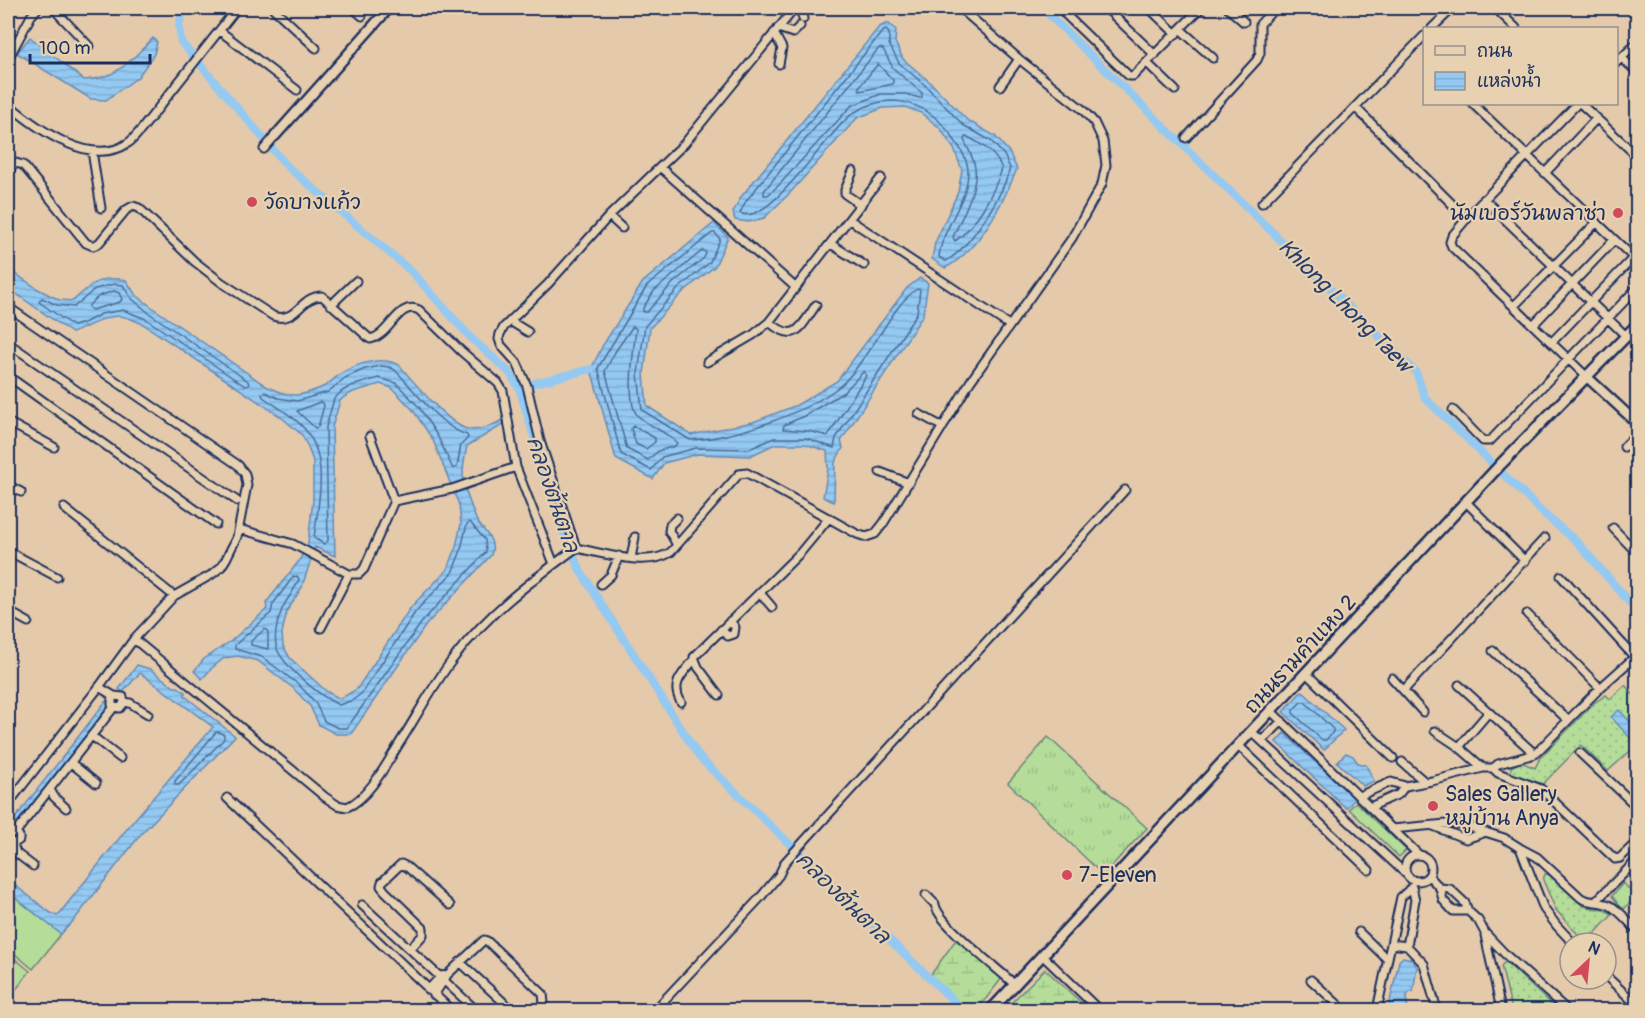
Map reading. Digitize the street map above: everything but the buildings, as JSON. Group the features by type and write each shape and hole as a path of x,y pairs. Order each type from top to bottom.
{"main road":[{"name":"ถนนรามคำแหง 2","path":"991,1011 1501,464 1587,377 1602,365 1638,324"}],"street":[{"path":"8,60 31,16 38,8"},
{"path":"53,8 89,46"},
{"path":"8,104 34,126 82,149 111,150 128,144 237,8"},
{"path":"273,8 316,48"},
{"path":"353,8 363,16"},
{"path":"264,149 389,8"},
{"path":"574,549 540,441 527,386 517,363 501,345 500,334 609,216 661,168 690,137 795,8"},
{"path":"776,31 793,33 802,22 800,8"},
{"path":"134,639 325,797 337,805 347,807 359,801 387,763 453,659 472,636 512,596 574,549 652,560 663,557 677,545 739,474 747,473 866,537 874,534 883,524 1009,325 1072,238 1095,200 1102,184 1106,165 1103,141 1094,122 1082,108 1019,59 960,8"},
{"path":"1064,8 1065,14 1129,76 1137,74 1196,9"},
{"path":"1106,8 1155,55"},
{"path":"1149,8 1213,58"},
{"path":"1228,8 1244,22"},
{"path":"1186,138 1257,60 1260,53 1259,28 1275,8"},
{"path":"1433,27 1453,8"},
{"path":"1495,8 1515,27"},
{"path":"220,31 297,90"},
{"path":"776,31 782,48 779,64"},
{"path":"1262,203 1423,38"},
{"path":"1638,42 1619,61 1638,73"},
{"path":"1000,86 1019,59"},
{"path":"1147,63 1175,90"},
{"path":"1474,105 1635,260 1552,342"},
{"path":"1578,105 1484,199 1452,236 1450,242 1452,247 1638,424"},
{"path":"1580,105 1638,157"},
{"path":"1355,107 1467,219"},
{"path":"1545,174 1597,118"},
{"path":"92,151 101,208"},
{"path":"8,170 16,163 22,165 86,243 93,246 99,243 126,210 132,206 144,213 194,261 221,282 273,316 282,319 290,316 310,298 322,297 370,339 378,338 406,308 413,307 419,310 498,383 503,391 516,467 557,562"},
{"path":"661,168 795,287"},
{"path":"853,171 845,194 861,205"},
{"path":"707,362 753,335 769,322 881,178"},
{"path":"1484,199 1609,317 1626,336"},
{"path":"609,216 622,228"},
{"path":"850,220 1009,325"},
{"path":"1514,306 1596,223"},
{"path":"1534,324 1614,240"},
{"path":"831,244 864,265"},
{"path":"331,305 356,281"},
{"path":"1453,410 1483,441 1490,441 1638,287"},
{"path":"769,322 781,331 792,332 799,329 816,305"},
{"path":"8,307 238,465 245,474 247,485 237,537 221,567 174,596 134,639 8,804"},
{"path":"510,321 528,332"},
{"path":"8,343 237,501"},
{"path":"8,376 216,524"},
{"path":"919,414 943,427"},
{"path":"8,422 54,447"},
{"path":"1624,447 1638,433"},
{"path":"239,529 293,544 350,574 359,574 364,569 394,501 370,436"},
{"path":"394,501 452,489 516,467"},
{"path":"880,472 909,483"},
{"path":"8,485 21,492"},
{"path":"655,1011 760,898 779,875 785,862 1125,490"},
{"path":"1466,502 1525,561"},
{"path":"64,508 174,596"},
{"path":"677,518 670,525 669,531 677,545"},
{"path":"681,702 676,691 676,683 696,655 800,553 829,518"},
{"path":"1613,528 1638,554"},
{"path":"631,558 635,537"},
{"path":"1404,690 1545,538"},
{"path":"8,551 57,577"},
{"path":"601,584 610,575 619,556"},
{"path":"321,628 350,574"},
{"path":"1359,796 1391,782 1405,786 1483,768 1493,768 1498,764 1535,754 1600,688 1636,657 1562,576"},
{"path":"760,593 772,608"},
{"path":"8,611 28,621"},
{"path":"1527,614 1600,688"},
{"path":"721,630 728,636 734,634 735,627 730,621"},
{"path":"1493,651 1568,720"},
{"path":"694,660 719,695"},
{"path":"1307,674 1393,758"},
{"path":"1392,678 1424,712"},
{"path":"1460,685 1535,754"},
{"path":"99,687 114,696 120,695 124,702"},
{"path":"114,696 111,702 114,707"},
{"path":"114,707 120,708 124,702"},
{"path":"124,702 148,714"},
{"path":"33,866 16,853 10,836 114,707"},
{"path":"1271,711 1419,855 1429,861 1431,870 1429,876 1423,881 1412,884 1401,897 1377,1011"},
{"path":"1459,747 1490,712"},
{"path":"1262,741 1282,721"},
{"path":"1435,731 1459,747 1483,768"},
{"path":"1252,732 1406,874 1412,884 1415,900 1407,946"},
{"path":"92,736 120,758"},
{"path":"1239,746 1369,870"},
{"path":"1580,753 1638,808"},
{"path":"1402,762 1425,782"},
{"path":"71,763 96,783"},
{"path":"1493,768 1498,773 1541,789 1615,859 1620,858 1638,841"},
{"path":"1370,807 1399,794 1405,786"},
{"path":"50,789 54,797 66,808"},
{"path":"227,798 451,1011"},
{"path":"1392,829 1457,823 1486,832 1537,857 1581,898 1609,905 1638,931"},
{"path":"1431,825 1466,839 1486,832"},
{"path":"1520,848 1544,909 1562,931"},
{"path":"1406,874 1406,861 1419,855"},
{"path":"1596,901 1638,859"},
{"path":"410,949 423,935 423,928 385,891 381,886 382,882 401,864 450,905"},
{"path":"1429,876 1440,888 1443,900 1453,910 1468,911"},
{"path":"1440,888 1450,890 1465,903 1468,911 1480,922 1485,933 1501,1011"},
{"path":"926,895 935,904 936,911 946,923 1015,985"},
{"path":"362,905 444,977 476,1011"},
{"path":"1359,932 1387,959"},
{"path":"1485,933 1567,1011"},
{"path":"431,992 481,941 487,941 543,994 543,1003 537,1011"},
{"path":"1391,944 1407,946 1424,964 1437,1011"},
{"path":"1043,956 1099,1011"},
{"path":"460,962 513,1011"},
{"path":"1311,980 1344,1011"},
{"path":"1618,987 1638,1006"}],"green space":[{"path":"1625,685 1637,699 1637,745 1608,771 1581,745 1543,784 1511,773 1511,767 1521,762 1535,768 1540,758 1594,703 1606,695 1610,699"},
{"path":"1048,737 1147,828 1103,875 1008,783"},
{"path":"1356,802 1406,850 1399,857 1349,809"},
{"path":"1545,874 1550,875 1583,906 1613,914 1597,931 1575,931 1556,910 1543,880"},
{"path":"1623,883 1636,896 1623,910 1612,896"},
{"path":"8,892 61,934 33,969 8,948"},
{"path":"957,938 1002,978 977,1010 966,1010 930,976"},
{"path":"8,953 30,971 8,1000"},
{"path":"1505,962 1557,1010 1512,1010 1501,966"},
{"path":"1045,969 1089,1010 1004,1010"}],"water":[{"path":"888,23 896,30 895,42 903,59 930,82 967,120 995,136 1009,152 1017,169 997,211 979,238 969,250 945,268 932,259 935,243 958,192 962,170 954,149 940,128 921,113 905,107 883,108 857,118 789,194 764,218 749,222 735,220 733,212 741,197 879,27"},
{"path":"30,37 84,80 96,79 115,72 130,61 153,38 157,42 154,54 138,77 106,100 91,99 17,53"},
{"path":"714,223 728,237 715,266 682,293 650,328 644,374 647,406 691,435 753,422 797,405 837,381 907,288 920,278 928,283 923,315 841,441 843,448 835,462 834,502 823,497 828,469 827,451 805,444 775,444 750,456 698,454 664,463 653,479 616,459 591,369 603,345 643,282"},
{"path":"8,263 13,272 59,300 73,301 96,282 109,279 126,280 135,294 153,308 266,386 281,392 293,395 307,393 326,386 355,366 385,361 399,365 439,409 464,428 480,429 504,419 506,423 467,446 463,467 466,492 476,519 491,540 491,555 426,625 351,734 336,734 319,725 310,706 293,688 258,661 238,656 224,658 202,679 194,671 204,659 231,641 267,609 266,603 299,561 308,543 313,500 313,461 302,435 281,417 143,324 119,316 101,320 72,333 8,288","holes":["380,384 392,388 413,410 433,440 459,505 461,524 455,551 447,570 411,607 357,689 340,699 326,691 290,658 283,646 282,633 287,611 302,587 315,547 335,556 332,427 340,401 353,392"]},
{"path":"137,665 150,669 174,687 185,692 185,696 235,736 141,834 61,934 8,892 8,880 51,913 57,916 60,914 130,825 213,727 140,673 123,692 119,689"},
{"path":"1302,691 1344,730 1324,750 1283,712"},
{"path":"106,701 109,701 111,705 110,710 15,830 9,826"},
{"path":"1619,710 1637,729 1637,736 1632,740 1611,717"},
{"path":"1284,733 1355,799 1346,808 1276,742"},
{"path":"1346,753 1353,756 1358,763 1366,765 1374,781 1363,786 1337,762"},
{"path":"1403,957 1411,959 1417,967 1413,992 1409,992 1406,999 1409,1010 1388,1010 1399,961"}],"waterway":[{"name":"คลองต้นตาล","path":"185,8 179,24 181,42 287,166 412,272 471,338 509,372 519,388 565,537 581,572 700,758 963,1010"},
{"name":"Khlong Lhong Taew","path":"1048,8 1045,11 1416,372 1425,398 1544,514 1577,542 1638,612"},
{"path":"535,383 591,369"}],"place":[{"name":"วัดบางแก้ว","path":"252,202"},
{"name":"นัมเบอร์วันพลาซ่า","path":"1618,213"},
{"name":"Sales Gallery หมู่บ้าน Anya","path":"1433,806"},
{"name":"7-Eleven","path":"1067,875"}]}
